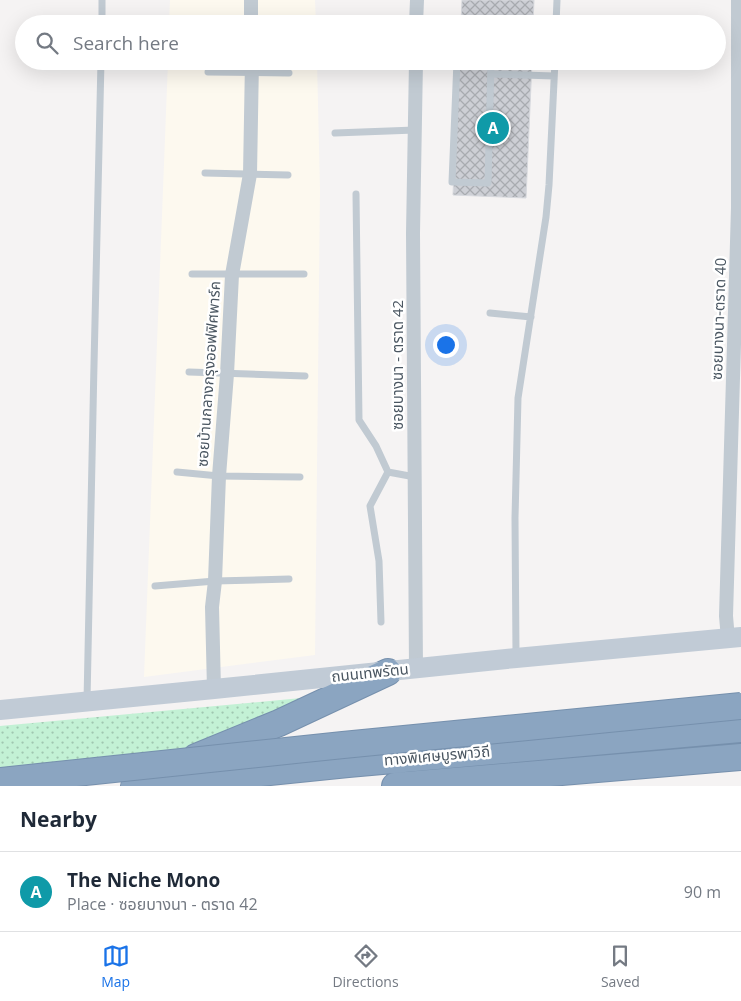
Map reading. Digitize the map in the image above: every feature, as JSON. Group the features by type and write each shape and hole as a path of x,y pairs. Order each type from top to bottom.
{"highway":[{"path":"188,760 279,723 388,672"},
{"path":"0,780 741,707"},
{"path":"0,780 741,707"},
{"name":"ทางพิเศษบูรพาวิถี","path":"134,786 348,764 741,729"},
{"name":"ทางพิเศษบูรพาวิถี","path":"395,786 741,758"},
{"path":"609,786 741,774"}],"main road":[{"name":"ถนนเทพรัตน","path":"0,710 734,638"}],"street":[{"path":"251,0 251,15"},
{"path":"416,15 417,0"},
{"name":"ซอยบางนา-ตราด 40","path":"734,638 726,616 738,208 738,0"},
{"name":"ซอยบ้านกลางกรุงออฟฟิศพาร์ค","path":"214,690 212,607 219,476 232,275 250,174 252,70"},
{"name":"ซอยบางนา - ตราด 42","path":"416,70 413,233 416,669"}],"lane":[{"path":"102,0 102,15"},
{"path":"556,15 557,0"},
{"path":"87,702 101,70"},
{"path":"208,72 226,70"},
{"path":"270,70 289,73"},
{"path":"456,70 452,182 488,183 491,70"},
{"path":"516,658 515,518 518,407 546,217 554,70"},
{"path":"491,74 554,76"},
{"path":"336,133 415,130"},
{"path":"205,173 288,175"},
{"path":"356,194 359,420 376,446 388,472"},
{"path":"192,274 304,274"},
{"path":"490,313 531,317"},
{"path":"189,372 304,376"},
{"path":"176,472 219,476 300,477"},
{"path":"388,472 415,477"},
{"path":"381,622 379,561 370,506 388,472"},
{"path":"155,586 289,579"}],"shaded area":[{"path":"170,0 315,0 316,15 169,15"},
{"path":"168,70 317,70 320,190 315,655 144,677"}],"green space":[{"path":"312,697 190,753 0,772 0,726"}],"building":[{"path":"462,0 534,0 533,15 461,15"},
{"path":"459,70 532,70 526,198 453,195"}],"place":[{"name":"The Niche Mono","path":"493,128"}]}
